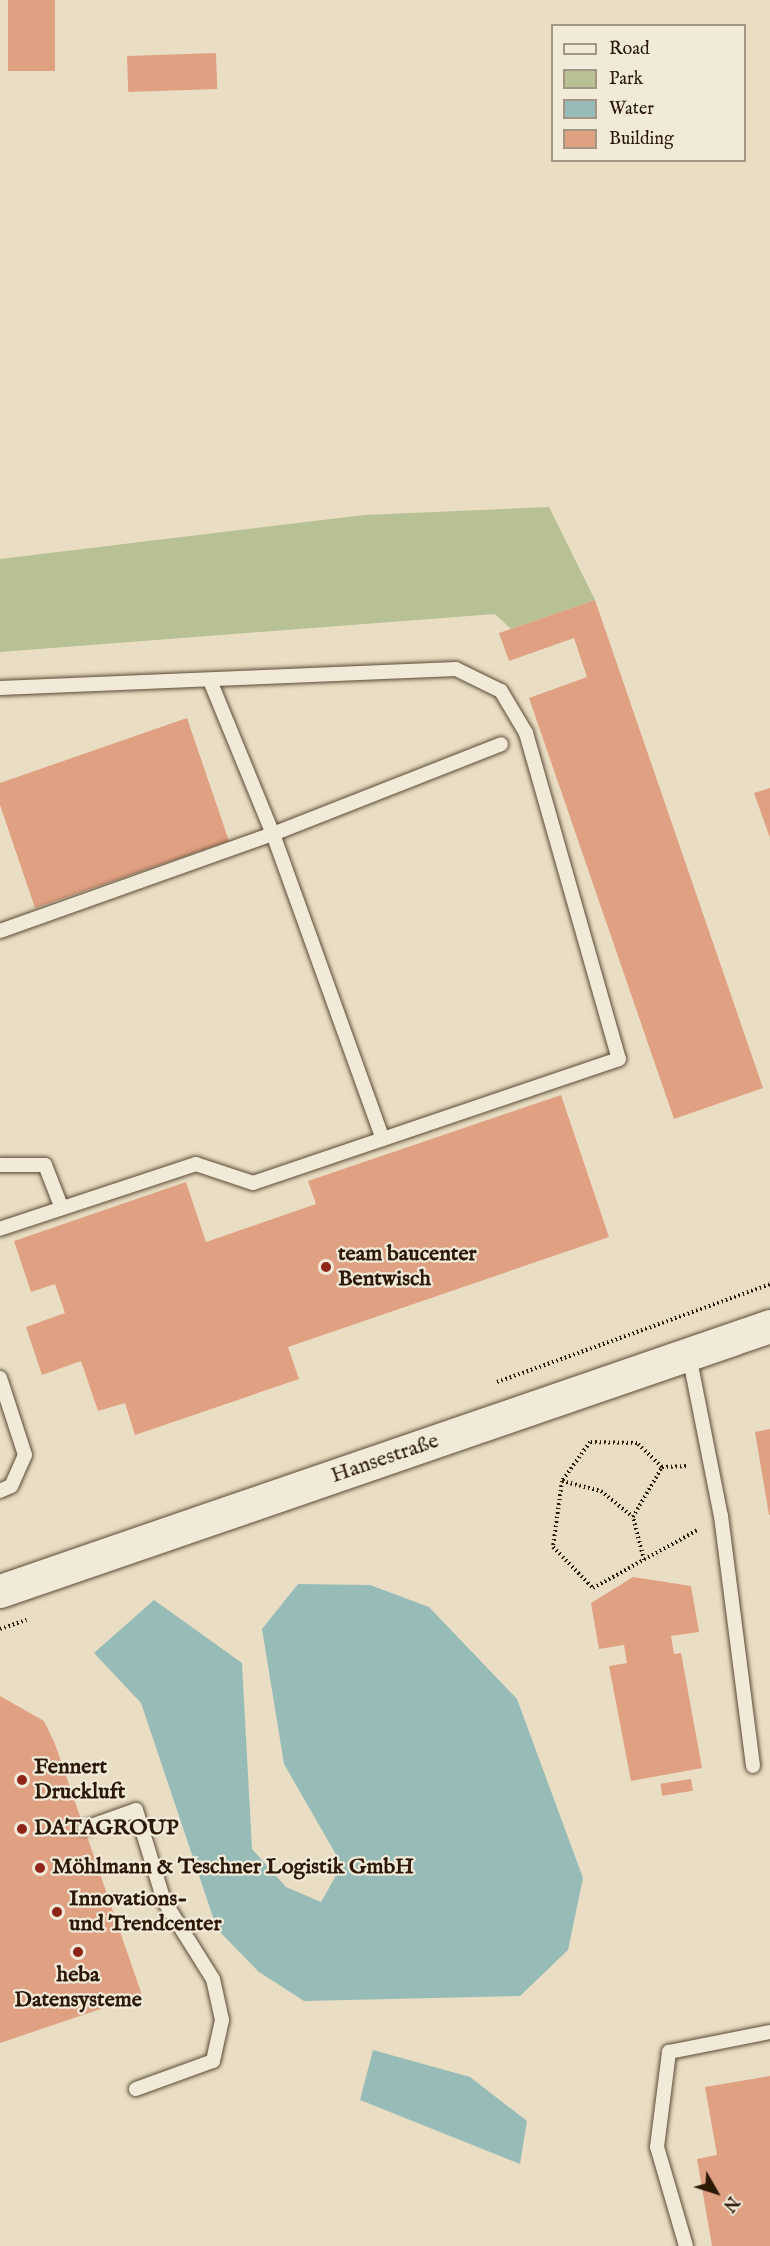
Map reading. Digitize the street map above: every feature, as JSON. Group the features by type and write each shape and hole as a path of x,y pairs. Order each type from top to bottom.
{"street":[{"name":"Hansestraße","path":"0,1592 770,1326"}],"lane":[{"path":"0,688 212,683 456,669 501,691 526,733 619,1059 253,1183 196,1164 61,1206 0,1229"},
{"path":"212,683 273,834 383,1139"},
{"path":"0,931 273,834 501,744"},
{"path":"0,1165 45,1165 61,1206"},
{"path":"689,1355 713,1461 753,1766"},
{"path":"0,1378 25,1455 11,1486 0,1491"},
{"path":"85,1828 136,1810 164,1901 213,1979 222,2020 213,2061 136,2089"},
{"path":"686,2246 657,2147 669,2052 770,2032"}],"path":[{"path":"662,1467 637,1443 590,1442 562,1480 553,1547 593,1588 721,1516"},
{"path":"662,1467 713,1461"},
{"path":"633,1517 662,1467"},
{"path":"562,1480 601,1491 633,1517 644,1560"}],"green space":[{"path":"549,507 595,600 511,629 495,614 0,652 0,559 364,515"}],"water":[{"path":"298,1584 370,1585 429,1607 517,1699 583,1878 568,1950 520,1996 304,2001 259,1972 217,1929 141,1703 94,1653 154,1600 242,1663 252,1849 286,1887 321,1902 342,1865 284,1764 262,1629"},
{"path":"373,2050 470,2077 527,2121 520,2164 360,2100"}],"building":[{"path":"8,0 55,0 55,71 8,71"},
{"path":"216,53 217,89 128,92 127,56"},
{"path":"595,600 763,1088 674,1119 529,698 587,677 574,638 509,661 499,633"},
{"path":"187,718 229,841 35,908 0,805 0,783"},
{"path":"770,788 770,838 754,793"},
{"name":"team baucenter Bentwisch","path":"561,1095 609,1237 288,1347 299,1379 135,1435 125,1403 98,1411 81,1361 42,1375 26,1327 65,1313 55,1284 31,1292 14,1241 186,1182 206,1242 316,1204 308,1181"},
{"path":"770,1429 770,1515 769,1515 755,1432"},
{"path":"633,1577 691,1586 699,1632 671,1636 674,1654 681,1653 702,1768 631,1781 609,1666 627,1663 624,1645 599,1649 591,1603"},
{"name":"Innovations- und Trendcenter","path":"0,1696 44,1721 55,1744 142,1995 0,2043"},
{"path":"691,1779 693,1791 662,1796 660,1784"},
{"path":"770,2076 770,2246 712,2246 697,2159 717,2155 705,2087"}],"place":[{"name":"team baucenter Bentwisch","path":"326,1267"},
{"name":"Fennert Druckluft","path":"22,1780"},
{"name":"DATAGROUP","path":"22,1829"},
{"name":"Möhlmann & Teschner Logistik GmbH","path":"40,1868"},
{"name":"Innovations- und Trendcenter","path":"57,1912"},
{"name":"heba Datensysteme","path":"78,1952"}]}
